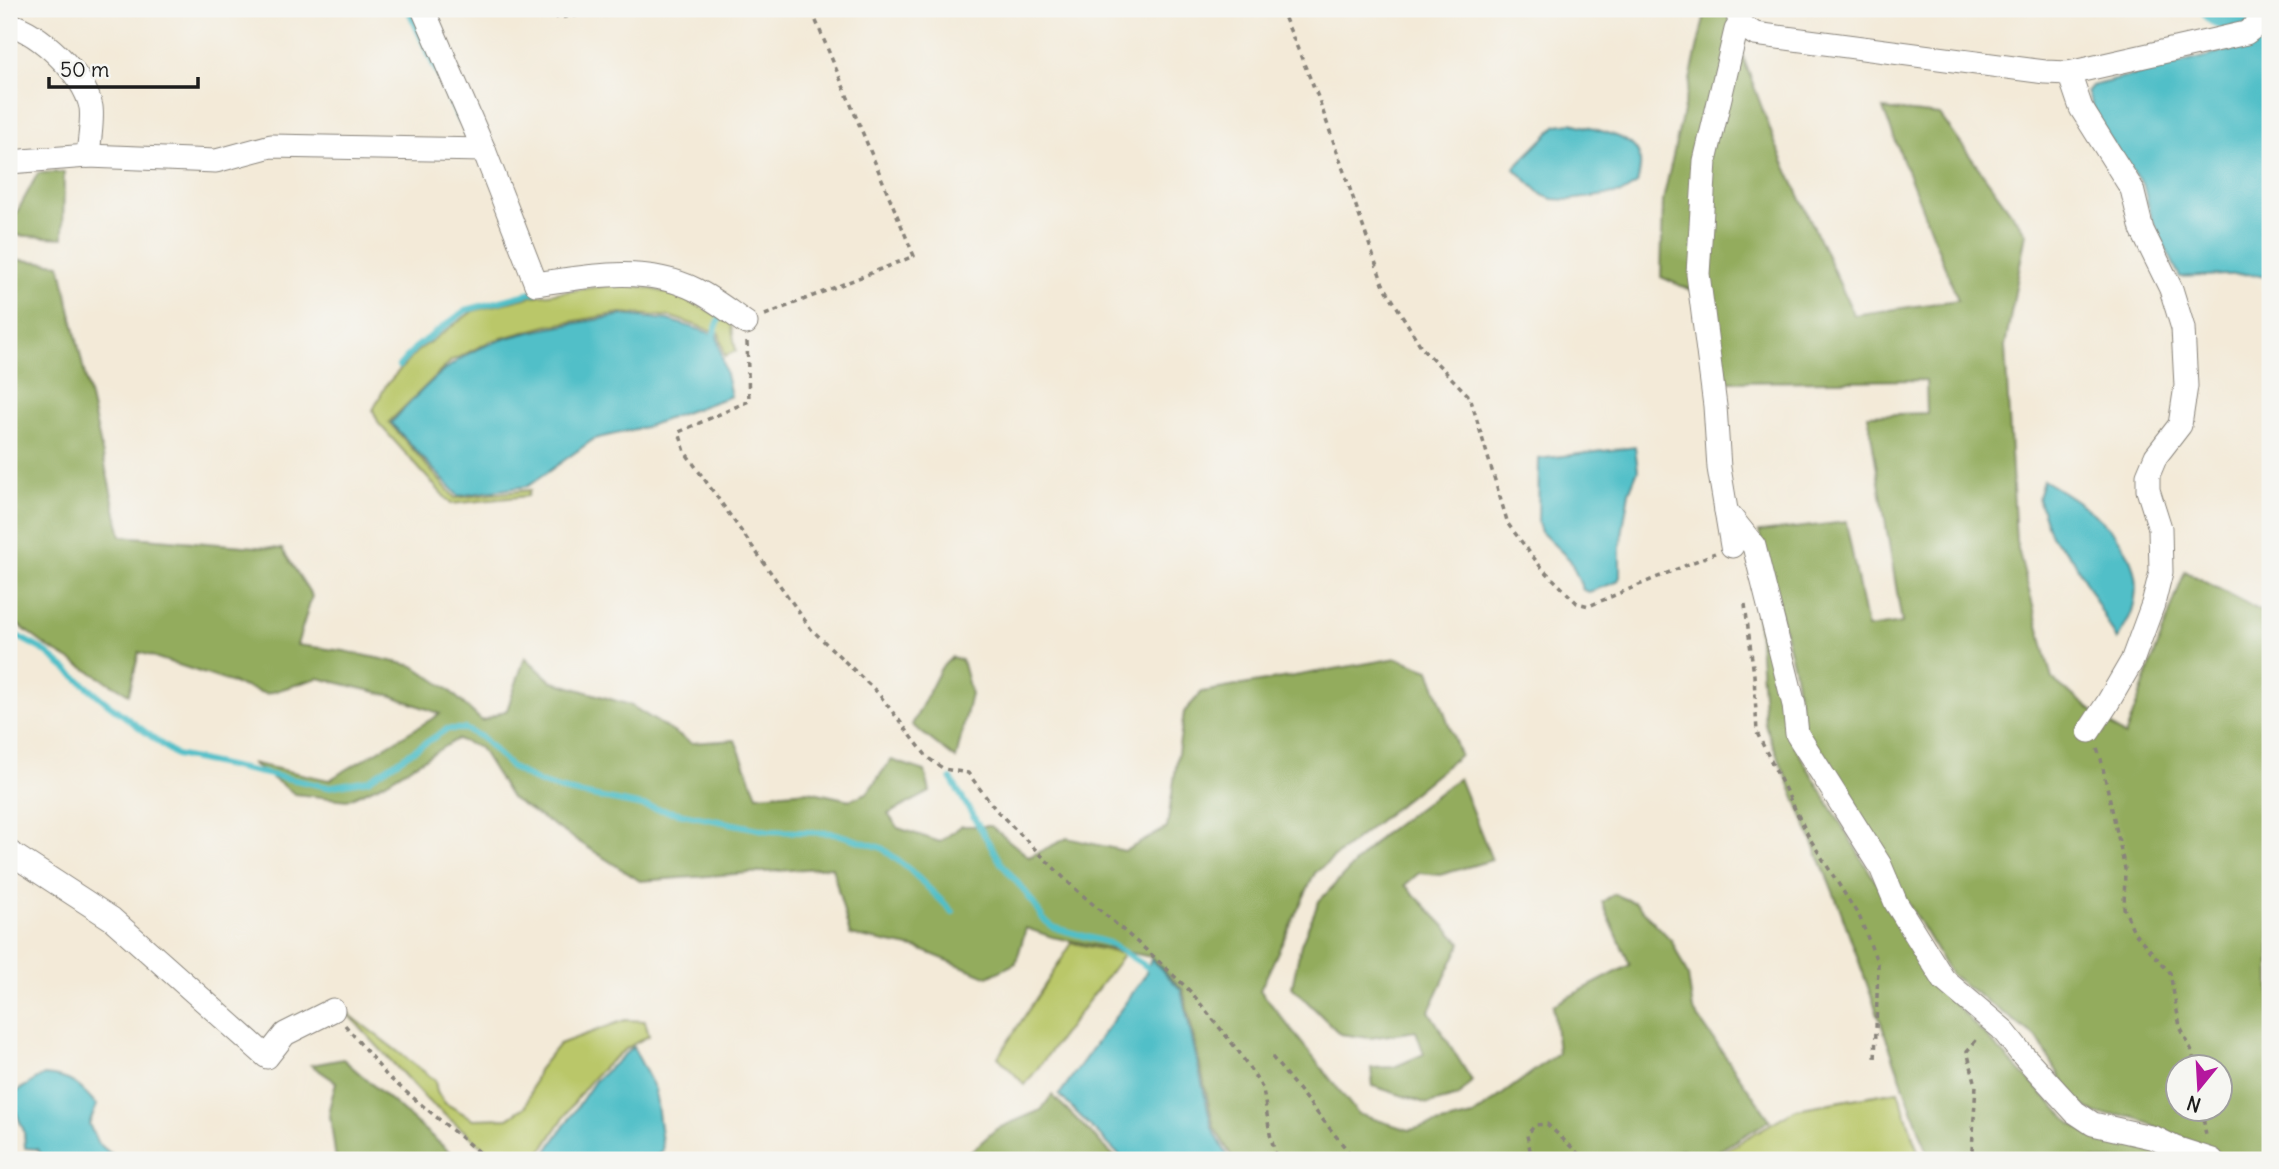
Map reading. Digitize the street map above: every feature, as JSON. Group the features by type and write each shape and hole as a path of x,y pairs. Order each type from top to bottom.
{"street":[{"path":"423,9 484,150 537,284 639,274 696,290 746,323"},
{"path":"1732,546 1719,468 1715,406 1698,274 1705,161 1739,16"},
{"path":"1739,16 1755,34 2069,73 2253,23"},
{"path":"9,24 17,26 47,45 80,80 91,108 88,156"},
{"path":"2069,73 2081,108 2132,189 2142,230 2171,289 2183,328 2186,386 2180,425 2156,456 2148,475 2148,490 2160,528 2161,572 2153,604 2132,660 2089,731"},
{"path":"9,162 88,156 216,161 271,146 484,150"},
{"path":"1726,511 1754,546 1794,705 1797,734 1880,865 1896,903 1944,980 2002,1028 2075,1112 2093,1124 2155,1138 2175,1148 2212,1160"},
{"path":"9,852 112,919 267,1057 285,1034 333,1010"}],"path":[{"path":"546,9 558,18 622,9"},
{"path":"811,9 915,256 746,323 749,401 679,432 685,452 811,629 878,693 928,758 944,769 968,773 996,810 1073,887 1191,992 1239,1052 1263,1090 1270,1134 1278,1160"},
{"path":"1281,9 1318,97 1383,284 1422,348 1470,397 1508,524 1540,566 1577,603 1588,606 1732,546"},
{"path":"1743,594 1755,675 1757,733 1810,839 1860,918 1878,964 1875,1062"},
{"path":"2089,731 2101,759 2125,869 2124,908 2134,932 2170,973 2180,1027 2193,1054"},
{"path":"333,1010 387,1076 488,1160"},
{"path":"1968,1160 1972,1150 1976,1085 1967,1051 1978,1037 1991,1037"},
{"path":"1272,1057 1358,1160"},
{"path":"1532,1160 1527,1135 1535,1125 1547,1124 1586,1160"}],"green space":[{"path":"1706,9 1725,9 1776,145 1854,315 1958,300 1883,109 1940,115 2026,233 2005,346 2016,541 2052,679 2125,736 2185,571 2270,616 2270,1160 2225,1160 2218,1154 2132,1116 2096,1114 2073,1098 2037,1038 1951,975 1804,730 1794,668 1759,532 1846,522 1867,628 1902,623 1868,415 1927,413 1926,380 1727,382 1713,300 1661,277 1663,200"},
{"path":"64,172 63,238 9,235 9,227 38,173"},
{"path":"11,259 60,264 121,536 282,549 312,596 297,645 344,651 414,666 448,689 482,721 507,710 525,657 551,681 630,705 691,743 735,740 757,795 809,791 850,800 867,793 891,760 925,771 930,792 888,814 898,828 940,842 961,826 991,826 1029,857 1067,838 1125,851 1167,828 1184,712 1202,692 1397,658 1429,670 1460,755 1315,873 1260,990 1358,1114 1409,1130 1473,1116 1558,1053 1553,1005 1630,965 1602,902 1614,894 1636,903 1672,941 1688,976 1693,1010 1770,1120 1705,1159 1681,1149 1665,1160 1234,1160 1214,1127 1183,990 1151,957 1052,937 1026,928 1016,963 988,977 919,949 850,935 832,867 640,881 511,798 480,748 457,739 384,783 347,800 295,794 251,763 329,780 440,714 393,696 318,678 266,694 139,652 129,694 49,648 9,618"},
{"path":"619,284 677,296 731,323 736,351 725,356 719,333 671,317 621,313 547,326 491,341 451,361 389,422 455,498 530,490 528,496 451,504 379,424 373,410 386,385 416,352 473,311 534,296"},
{"path":"1755,583 1791,740 1939,988 2071,1123 2094,1136 2152,1148 2179,1160 1930,1160 1839,906 1765,725"},
{"path":"952,657 962,660 971,694 956,759 912,725 941,668"},
{"path":"1459,778 1492,860 1440,875 1419,873 1405,885 1461,943 1429,1011 1472,1081 1459,1096 1428,1104 1373,1086 1371,1068 1394,1067 1424,1054 1416,1031 1370,1038 1340,1034 1292,987 1301,944 1319,901 1382,835"},
{"path":"1072,943 1124,954 1025,1085 998,1057"},
{"path":"346,1012 435,1080 437,1092 445,1103 473,1119 508,1118 526,1106 538,1070 559,1044 625,1020 645,1021 649,1036 612,1059 597,1074 571,1106 536,1160 499,1160 428,1101"},
{"path":"343,1059 459,1160 336,1160 329,1109 336,1082 311,1065"},
{"path":"1898,1091 1921,1160 1709,1160 1796,1109"},
{"path":"1052,1095 1118,1160 966,1160 968,1154 996,1129 1041,1110"}],"water":[{"path":"2251,45 2270,66 2270,278 2251,274 2180,277 2152,220 2143,184 2121,156 2098,119 2087,92 2092,86"},
{"path":"1572,123 1611,134 1629,143 1639,156 1637,184 1622,193 1569,200 1552,199 1542,195 1514,168 1557,125"},
{"path":"622,315 668,320 717,335 731,396 645,427 594,439 528,486 458,496 391,423 436,377 471,353 534,331"},
{"path":"1635,447 1638,470 1629,492 1620,547 1620,577 1617,582 1589,592 1583,590 1570,560 1541,532 1538,523 1539,459"},
{"path":"2043,480 2097,516 2125,549 2133,567 2136,588 2131,615 2117,640 2073,559 2051,536 2038,498"},
{"path":"1151,959 1181,990 1212,1128 1230,1160 1124,1160 1059,1095 1144,977"},
{"path":"633,1047 655,1089 663,1150 652,1160 541,1160 595,1081"},
{"path":"44,1075 74,1083 97,1105 89,1124 97,1142 118,1160 46,1160 37,1149 25,1148 24,1131 9,1096"}],"waterway":[{"path":"408,9 459,120"},
{"path":"2218,9 2243,21 2270,56"},
{"path":"399,366 415,348 466,310 535,292"},
{"path":"711,340 722,313 720,312"},
{"path":"9,641 17,636 43,650 176,755 328,787 368,780 447,729 465,729 481,737 512,768 538,782 562,790 769,831 834,833 882,848 910,870 953,912"},
{"path":"951,779 1001,863 1044,920 1055,928 1109,943 1152,970"}]}
